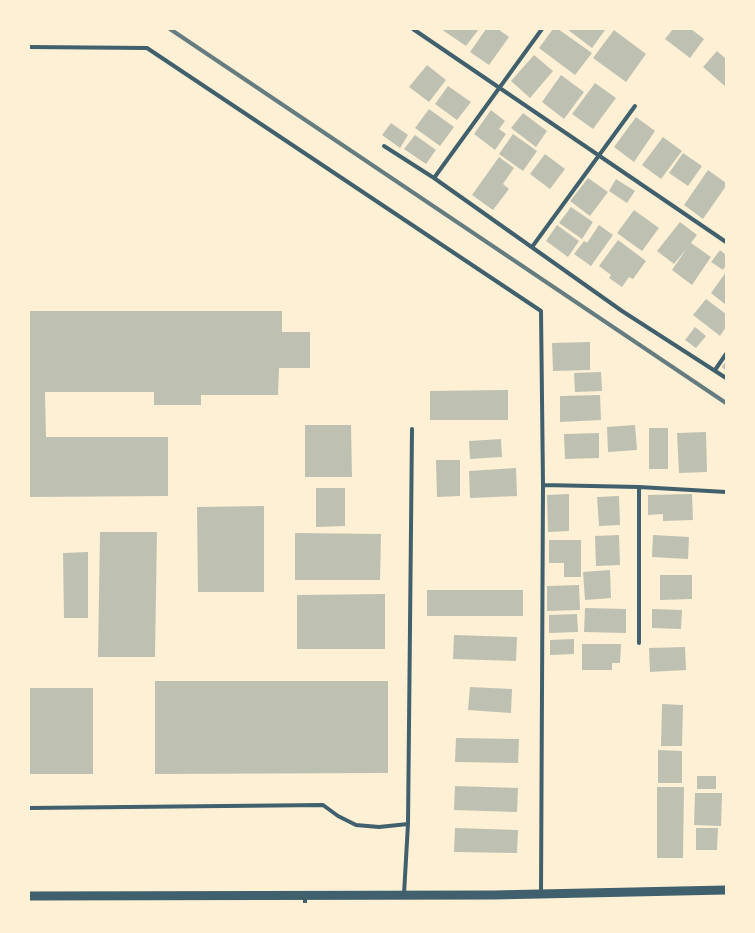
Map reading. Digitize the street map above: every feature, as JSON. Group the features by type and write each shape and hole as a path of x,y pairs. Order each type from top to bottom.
{"street":[{"path":"29,896 106,901 305,900 404,894 492,900 541,893 726,890"}],"lane":[{"path":"413,29 726,242"},
{"path":"434,178 542,29"},
{"path":"29,47 147,48 541,311 543,485 541,893"},
{"path":"532,247 635,106"},
{"path":"384,146 434,178 622,311 726,378"},
{"path":"715,370 726,354"},
{"path":"404,894 408,824 412,429"},
{"path":"543,485 640,487 726,492"},
{"path":"639,643 640,487"},
{"path":"29,808 323,805 338,816 356,825 378,827 408,824"}],"building":[{"path":"441,29 479,29 466,46"},
{"path":"486,29 498,29 509,37 489,65 470,52"},
{"path":"553,29 558,29 592,53 575,75 539,48"},
{"path":"567,29 604,29 605,30 592,48"},
{"path":"673,29 691,29 704,39 690,58 665,39"},
{"path":"614,30 646,54 626,82 593,58"},
{"path":"717,51 726,59 726,87 703,67"},
{"path":"534,55 553,71 530,98 511,81"},
{"path":"427,65 446,80 429,102 409,87"},
{"path":"561,75 584,92 564,119 542,102"},
{"path":"595,83 616,98 593,129 572,114"},
{"path":"448,86 471,102 457,120 435,104"},
{"path":"429,109 454,127 440,146 415,128"},
{"path":"491,110 505,121 499,129 506,134 495,150 474,134"},
{"path":"523,113 547,131 536,147 511,128"},
{"path":"636,117 655,131 634,162 614,147"},
{"path":"391,123 408,135 400,148 382,135"},
{"path":"513,134 537,151 523,171 499,154"},
{"path":"415,135 436,150 426,164 404,149"},
{"path":"663,137 682,151 661,179 642,165"},
{"path":"683,153 702,166 688,186 669,173"},
{"path":"545,154 565,169 550,189 530,174"},
{"path":"499,157 514,168 503,184 509,189 493,210 472,195"},
{"path":"708,170 726,183 726,186 703,219 684,205"},
{"path":"588,178 608,192 590,216 570,201"},
{"path":"616,179 635,191 627,203 609,191"},
{"path":"571,207 593,222 582,239 559,223"},
{"path":"634,210 659,228 642,251 617,233"},
{"path":"680,222 697,235 691,243 711,257 692,285 672,270 687,248 674,264 657,251"},
{"path":"557,225 579,241 568,257 546,241"},
{"path":"599,225 613,235 591,266 574,254 584,241 587,243"},
{"path":"618,240 646,261 633,279 629,277 622,287 609,278 611,275 599,266"},
{"path":"720,250 726,255 726,265 723,270 711,262"},
{"path":"726,272 726,305 711,293"},
{"path":"706,299 726,314 726,327 720,336 693,315"},
{"path":"29,311 282,311 282,332 310,332 310,368 279,368 278,395 201,395 201,405 154,405 154,392 45,392 46,437 168,437 168,496 29,497"},
{"path":"695,327 706,336 696,348 685,340"},
{"path":"590,342 590,370 553,371 552,343"},
{"path":"726,361 726,371 722,367"},
{"path":"601,372 602,391 575,392 574,373"},
{"path":"508,390 508,420 430,420 430,391"},
{"path":"600,395 601,420 560,422 560,396"},
{"path":"305,425 351,425 352,477 305,477"},
{"path":"635,425 637,450 608,452 607,427"},
{"path":"649,428 668,428 668,469 649,469"},
{"path":"706,432 707,472 679,473 677,433"},
{"path":"599,433 599,458 565,459 564,434"},
{"path":"501,439 502,457 470,459 469,441"},
{"path":"436,460 460,460 460,496 437,497"},
{"path":"516,468 517,496 470,498 469,471"},
{"path":"316,488 345,488 345,526 316,527"},
{"path":"569,494 569,531 548,532 547,495"},
{"path":"692,494 693,520 663,521 663,514 648,515 648,495"},
{"path":"619,496 620,525 599,526 597,497"},
{"path":"264,506 264,592 198,592 197,507"},
{"path":"100,532 157,532 155,657 98,657"},
{"path":"295,533 381,534 380,580 295,580"},
{"path":"619,535 620,565 596,566 595,536"},
{"path":"653,535 689,537 688,559 652,557"},
{"path":"549,540 581,540 581,577 564,577 564,563 549,563"},
{"path":"88,552 88,618 64,618 63,553"},
{"path":"610,570 611,598 585,600 583,572"},
{"path":"660,575 692,575 692,599 660,600"},
{"path":"579,585 580,610 547,611 547,586"},
{"path":"427,590 523,590 523,616 427,616"},
{"path":"385,594 385,649 297,649 297,595"},
{"path":"585,608 626,609 626,633 584,632"},
{"path":"652,609 682,610 681,629 652,628"},
{"path":"577,614 578,632 549,633 549,615"},
{"path":"454,635 517,637 516,661 453,659"},
{"path":"574,639 574,654 550,655 550,640"},
{"path":"582,644 621,644 620,663 612,663 612,670 582,670"},
{"path":"685,647 686,670 650,672 649,648"},
{"path":"155,681 388,681 388,773 155,774"},
{"path":"470,687 512,689 511,713 468,710"},
{"path":"29,688 93,688 93,774 29,774"},
{"path":"662,704 683,705 682,746 661,746"},
{"path":"456,738 519,739 518,763 455,762"},
{"path":"658,750 682,751 682,783 658,783"},
{"path":"697,776 716,776 716,789 697,789"},
{"path":"455,786 518,788 517,812 454,810"},
{"path":"657,787 684,787 683,858 657,858"},
{"path":"695,793 722,793 721,826 694,825"},
{"path":"455,828 518,830 517,853 454,852"},
{"path":"696,828 718,828 717,850 696,850"}],"railway":[{"path":"170,29 726,403"}]}
